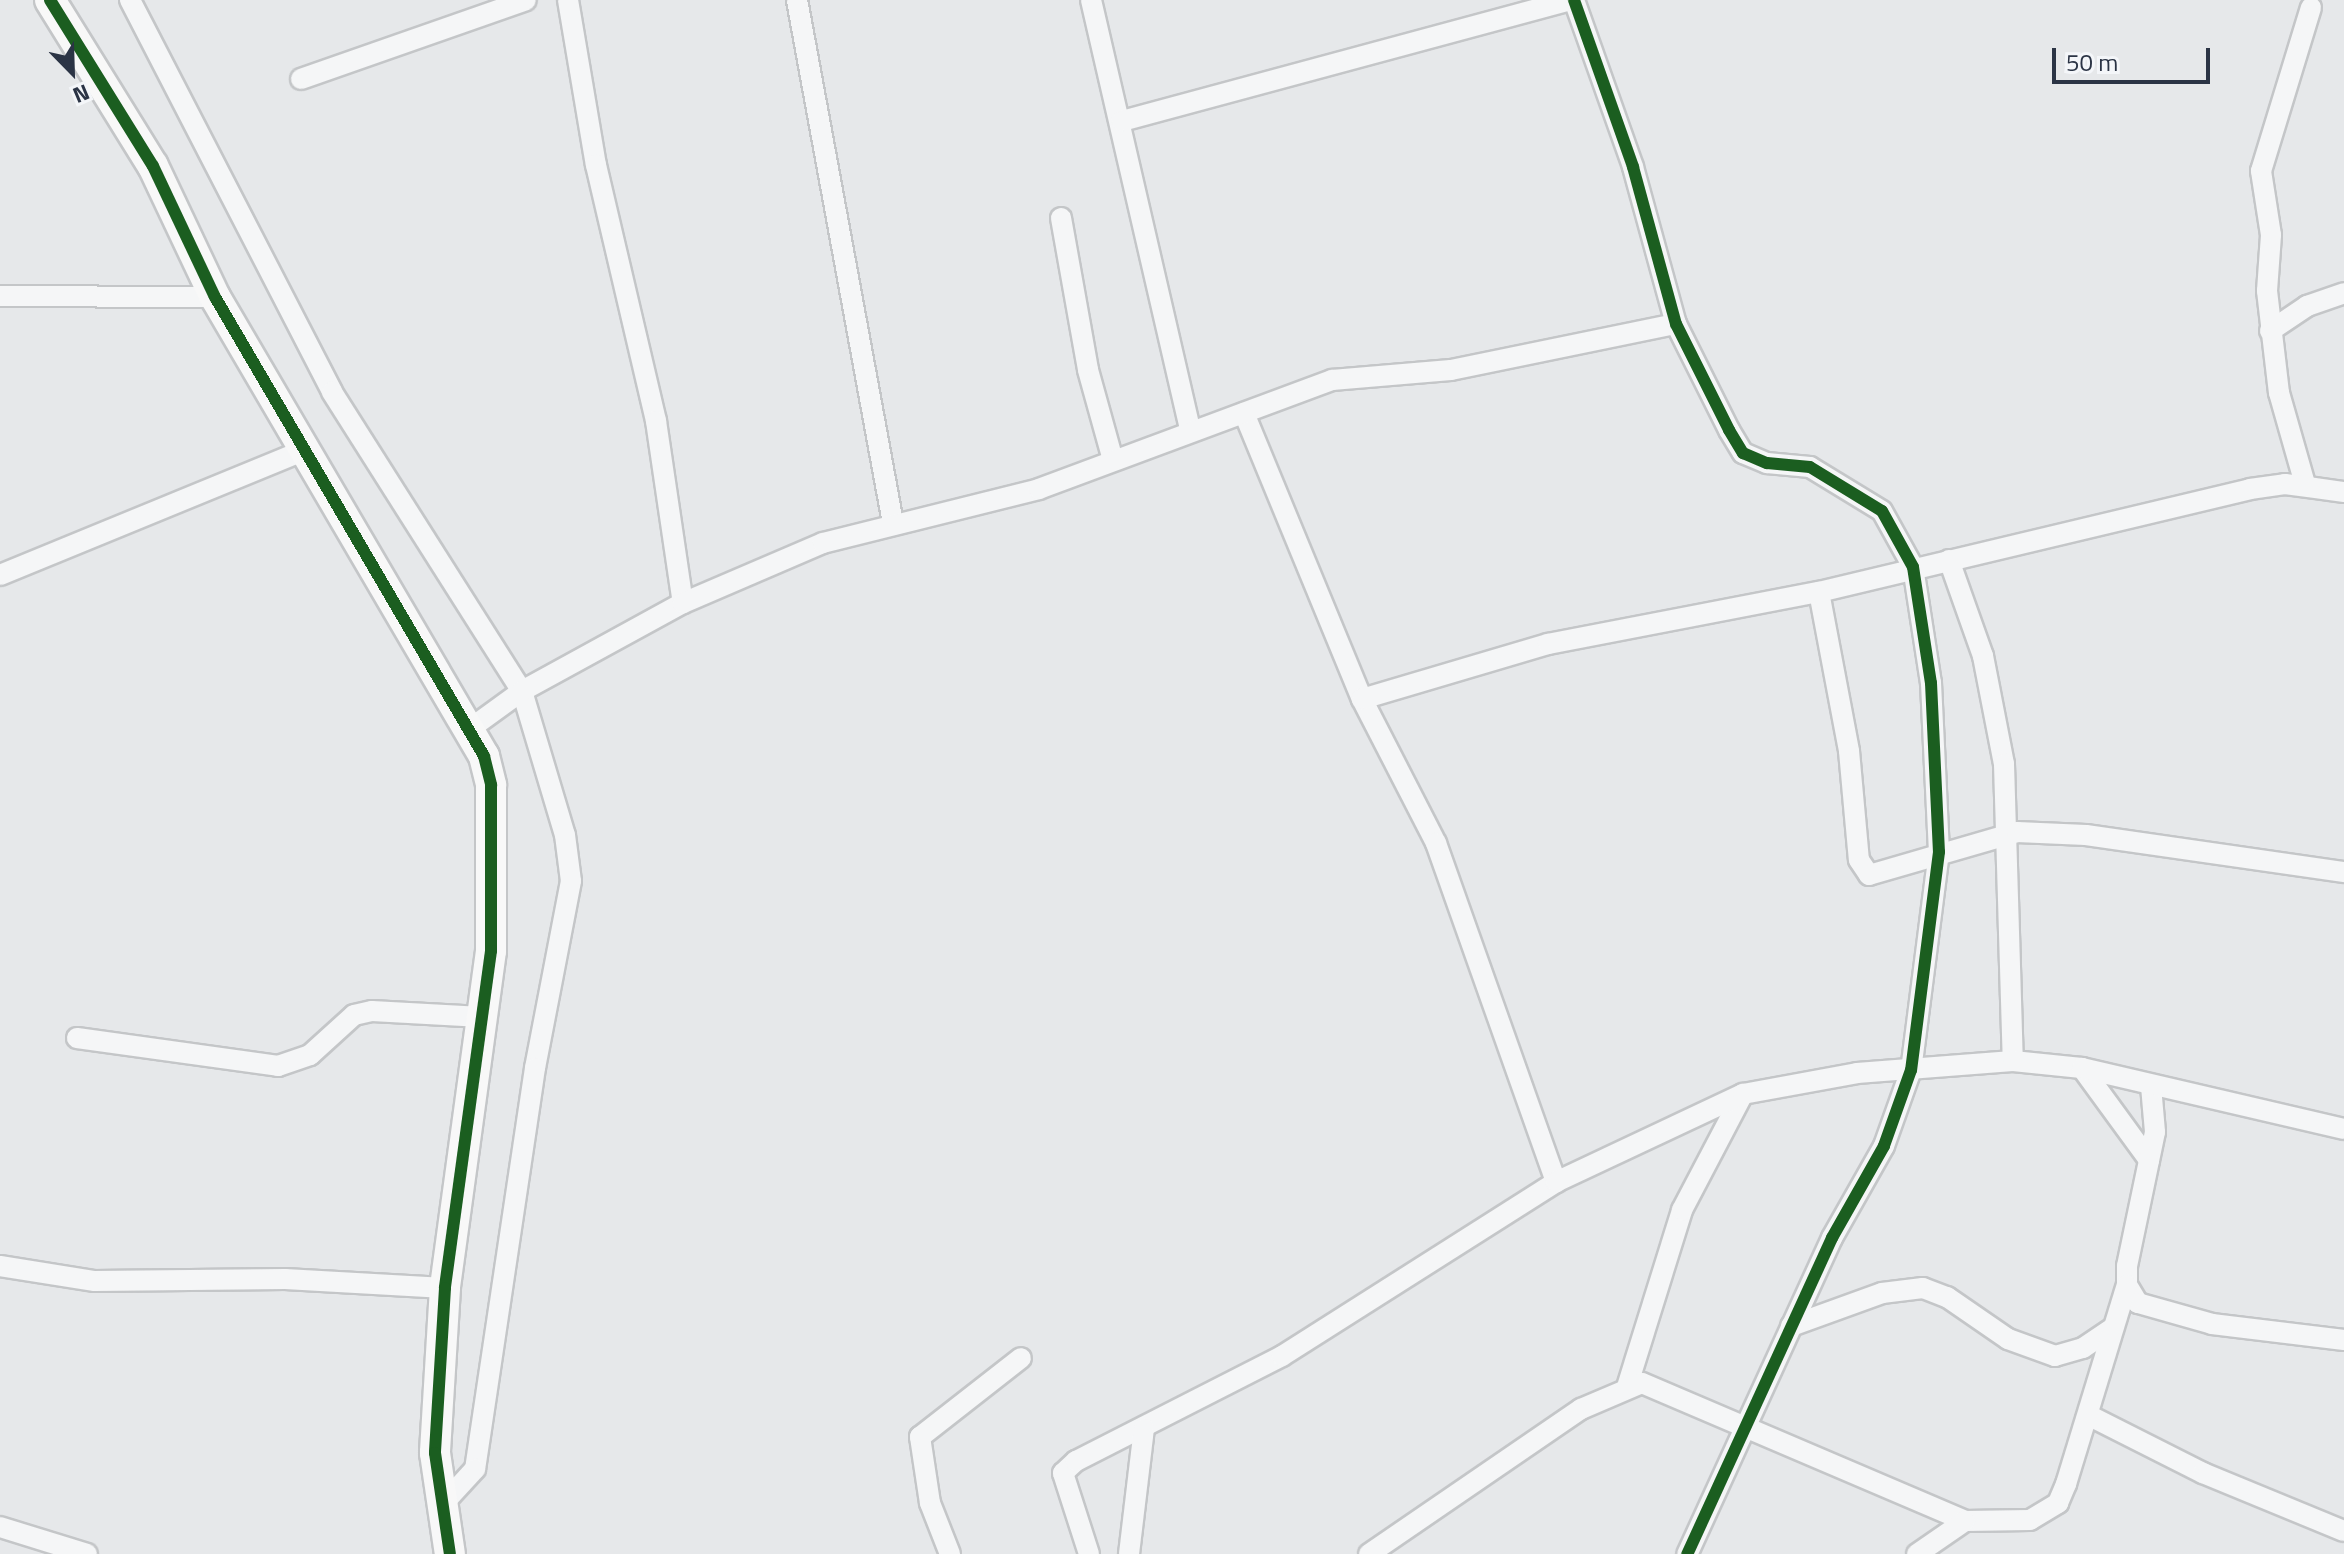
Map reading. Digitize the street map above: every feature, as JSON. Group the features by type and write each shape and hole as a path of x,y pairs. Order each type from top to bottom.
{"street":[{"path":"50,0 153,166 215,297 303,451 471,728 484,756 491,800 494,892 482,1017 445,1288 435,1453 450,1554"},
{"path":"130,0 332,392 522,691 565,835 571,881 535,1068 475,1469 441,1506"},
{"path":"301,79 526,0"},
{"path":"568,0 596,165 656,421 683,603"},
{"path":"797,0 893,523"},
{"path":"1091,0 1122,121 1190,429"},
{"path":"1122,121 1572,0 1633,167 1676,324 1743,453 1767,463 1810,467 1855,490 1882,511 1913,567 1931,683 1939,852 1911,1070 1884,1146 1791,1326 1687,1554"},
{"path":"2305,484 2288,434 2270,331 2271,235 2261,171 2311,7"},
{"path":"1061,218 1088,370 1113,460"},
{"path":"2270,331 2307,306 2344,293"},
{"path":"0,296 215,297"},
{"path":"471,728 522,691 683,603 823,543 893,523 1004,499 1332,380 1451,370 1676,324"},
{"path":"1244,413 1362,699 1436,843 1556,1182"},
{"path":"0,575 303,451"},
{"path":"1362,699 1548,644 1819,592 1913,567 2250,489 2305,484 2344,492"},
{"path":"1949,560 1994,706 2004,764 2003,833 2013,1061"},
{"path":"1819,592 1835,656 1863,870 1896,873 1939,852 2003,833 2086,835 2344,872"},
{"path":"77,1038 278,1066 310,1055 354,1015 372,1011 482,1017"},
{"path":"1089,1554 1063,1473 1091,1452 1144,1429 1308,1341 1556,1182 1743,1094 1793,1081 2013,1061 2082,1068 2344,1129"},
{"path":"2082,1068 2149,1160"},
{"path":"1369,1554 1581,1409 1642,1383 1965,1521 2030,1520 2052,1508 2090,1416 2111,1329 2127,1285 2149,1160 2151,1086"},
{"path":"1627,1387 1682,1210 1743,1094"},
{"path":"0,1266 95,1281 285,1279 445,1288"},
{"path":"2127,1285 2138,1303 2165,1314 2344,1340"},
{"path":"1791,1326 1903,1288 1936,1291 2008,1339 2055,1356 2083,1348 2111,1329"},
{"path":"950,1554 930,1503 920,1437 1021,1358"},
{"path":"2090,1416 2203,1473 2344,1531"},
{"path":"1129,1554 1144,1429"},
{"path":"1917,1554 1965,1521"},
{"path":"0,1527 87,1554"}],"cycle path":[{"path":"50,0 153,166 215,297 484,756 491,785 491,951 445,1288 435,1453 450,1554"},
{"path":"1574,0 1633,167 1676,324 1729,430 1743,453 1767,463 1810,467 1882,511 1913,567 1931,683 1939,852 1911,1070 1884,1146 1832,1238 1687,1554"}]}
